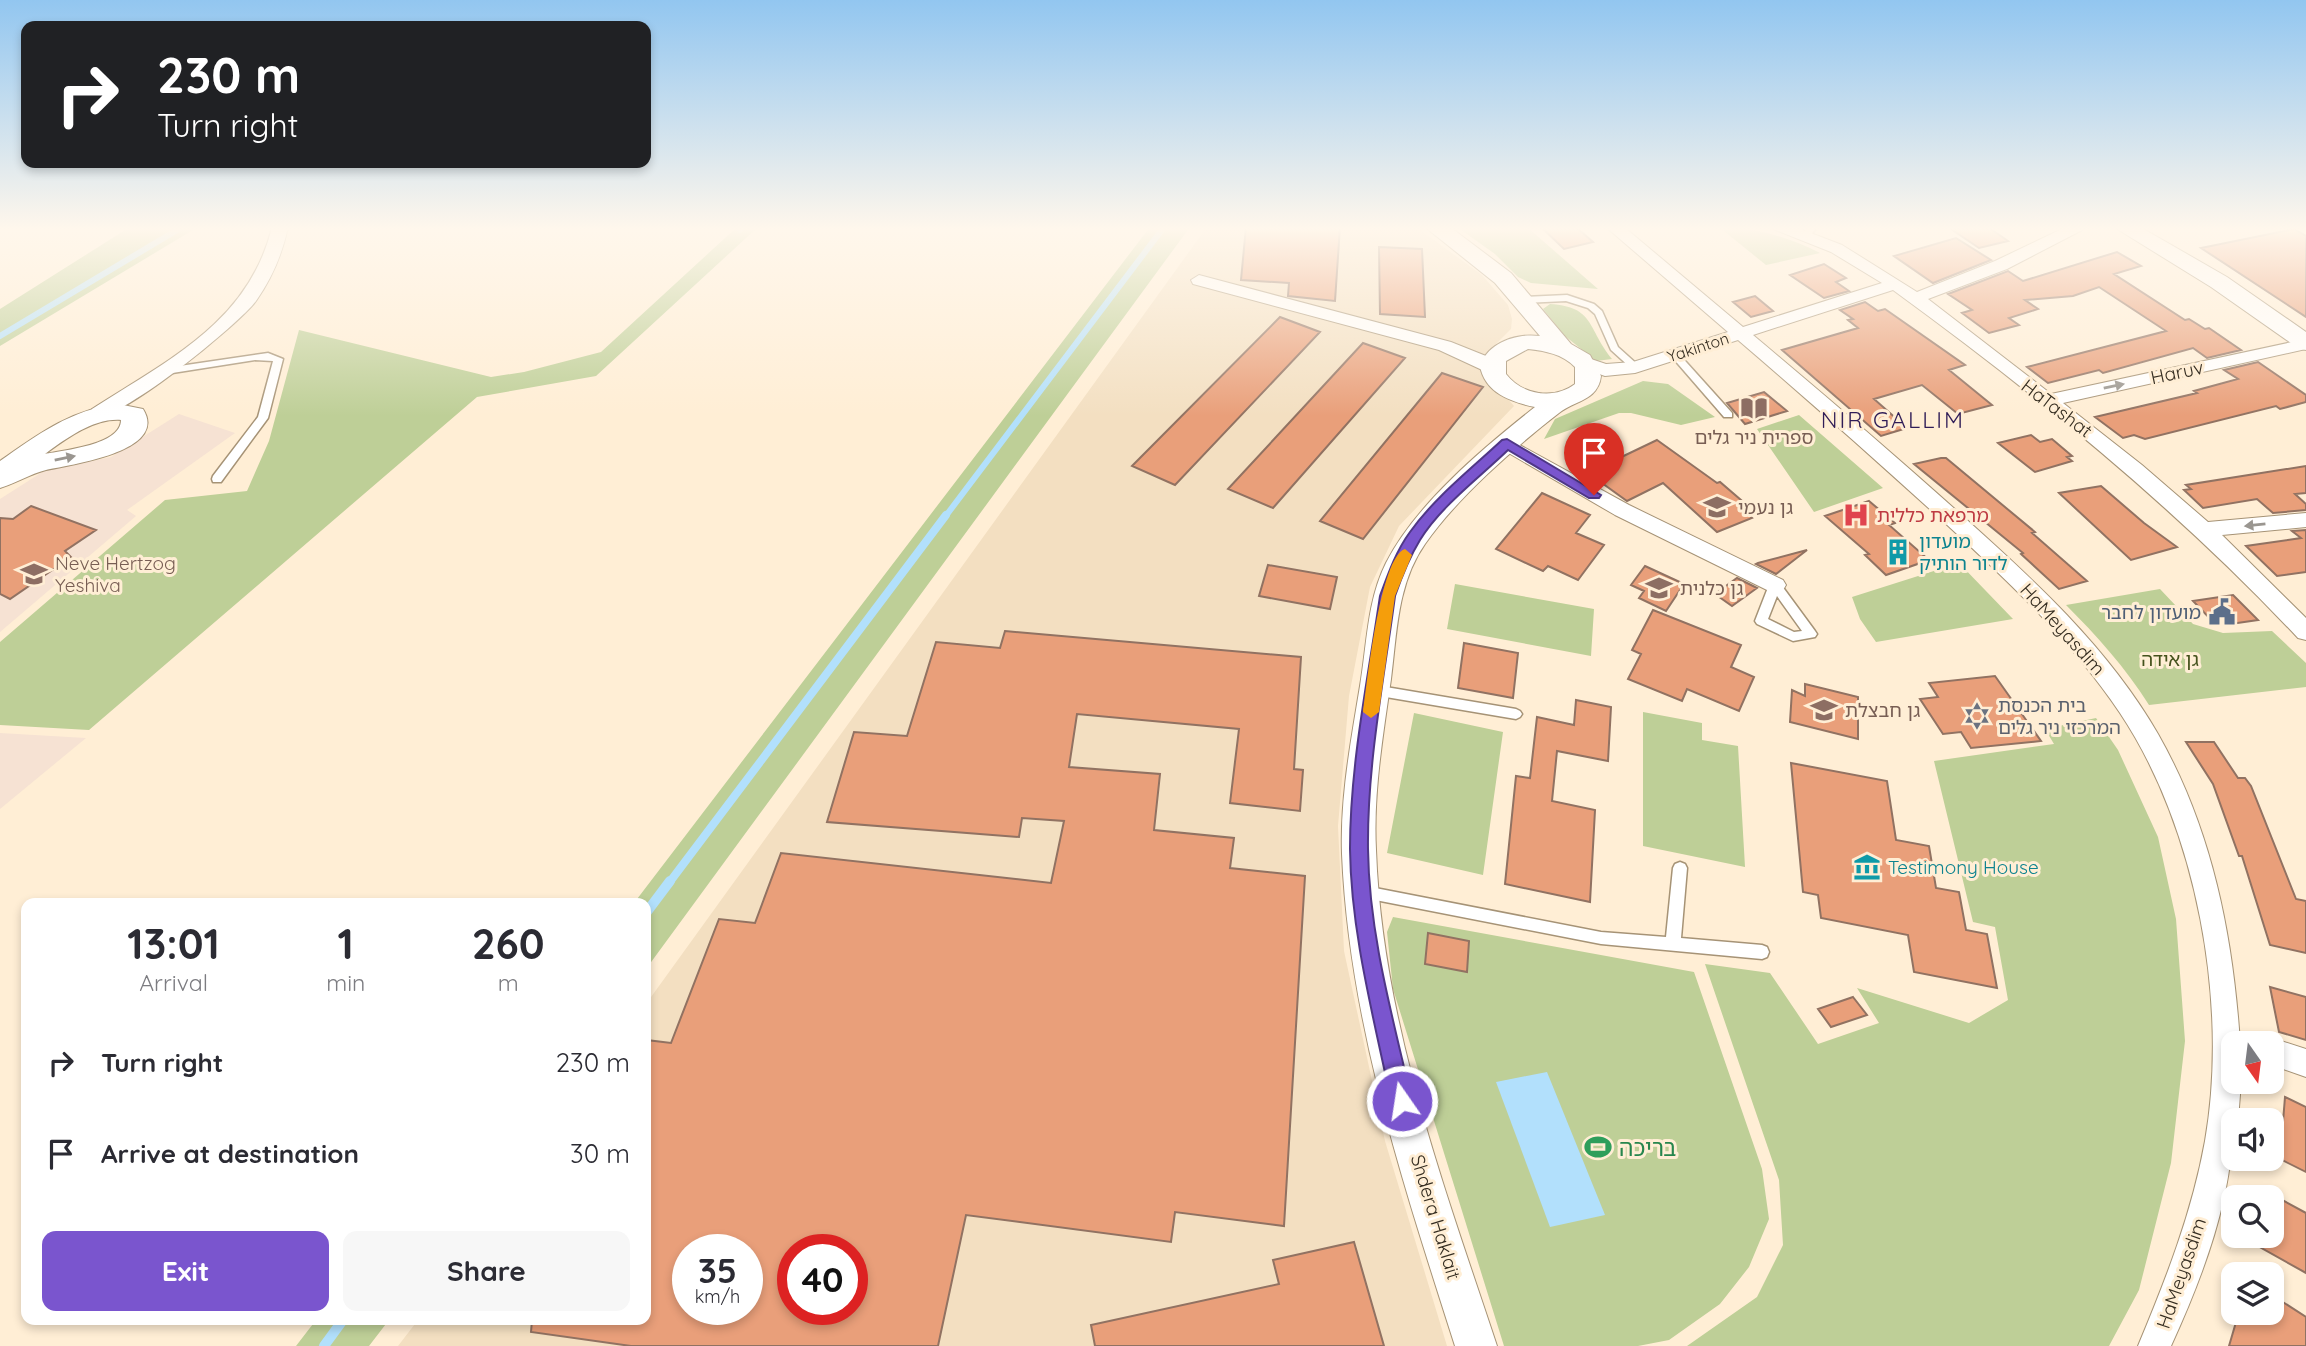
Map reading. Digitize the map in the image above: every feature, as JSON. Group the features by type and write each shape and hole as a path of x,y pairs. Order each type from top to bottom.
{"street":[{"path":"0,476 66,430 99,413 213,333 247,301 254,290"},
{"path":"1236,290 1445,346 1480,360 1543,343 1562,348"},
{"path":"1511,290 1526,306 1562,348 1582,362 1588,371 1589,381 1574,396 1544,401 1513,392 1501,384 1505,354 1534,325 1526,306"},
{"name":"HaMeyasdim","path":"1688,290 1878,451 2010,572 2064,627 2112,684 2149,739 2180,805 2203,872 2232,1031"},
{"name":"Yakinton","path":"1586,386 1629,368 1878,290"},
{"name":"HaTashat","path":"1900,290 2110,449 2204,530 2306,632"},
{"path":"1913,299 1937,290"},
{"path":"2230,290 2306,343"},
{"name":"Haruv","path":"2047,401 2306,343"},
{"name":"Yakinton","path":"1582,362 1605,370 1629,368"},
{"path":"1513,392 1525,408 1527,418 1515,436 1612,505 1775,585"},
{"name":"Shdera Haklait","path":"1476,1346 1402,1101 1371,962 1359,850 1360,792 1388,596 1398,566 1415,536 1435,512 1515,436 1560,400"},
{"path":"0,476 46,462 109,448 132,432 136,422 134,415 125,411 99,413"},
{"path":"2204,530 2306,520"},
{"path":"2284,1056 2306,1063"},
{"name":"HaMeyasdim","path":"2154,1346 2196,1243 2218,1145 2225,1094"}],"lane":[{"path":"1526,306 1567,298 1591,306 1599,313 1614,348 1629,368"},
{"path":"1675,355 1728,415"},
{"path":"159,372 256,357 278,359 263,418 217,480"},
{"path":"1775,585 1811,634 1793,637 1761,621 1775,585"},
{"path":"1374,690 1516,714"},
{"path":"1673,944 1680,868"},
{"path":"1362,891 1601,938 1762,952"}],"shaded area":[{"path":"1162,290 1495,290 1508,305 1512,319 1511,329 1486,354 1481,369 1514,406 1399,526 1370,587 1349,696 1338,826 1344,951 1385,1141 1447,1346 398,1346 414,1325 651,1325 651,997"},
{"name":"Neve Hertzog Yeshiva","path":"179,414 235,433 127,510 136,516 0,632 0,499 44,471 111,457"},
{"path":"0,733 86,738 0,809"}],"green space":[{"path":"30,290 93,290 0,346 0,309"},
{"path":"669,290 690,290 596,376 477,397 89,730 0,725 0,642 165,500 247,491 269,441 299,330 491,377 524,372 601,352"},
{"path":"1102,290 1144,290 651,962 651,898 638,898"},
{"path":"1550,304 1565,306 1583,315 1612,359 1596,361 1565,336 1543,309"},
{"path":"1643,381 1668,384 1715,417 1681,425 1631,413 1619,413 1544,439 1555,419"},
{"path":"1799,415 1883,488 1814,512 1757,429"},
{"path":"1959,563 2013,619 1876,642 1860,619 1852,597"},
{"path":"1455,584 1594,609 1591,656 1447,629"},
{"name":"גן אידה","path":"2160,589 2193,624 2223,633 2272,631 2306,663 2306,687 2149,705 2110,652 2066,605"},
{"path":"1643,712 1702,723 1702,740 1738,746 1745,867 1643,846"},
{"path":"1414,713 1503,732 1483,875 1387,853"},
{"path":"2096,718 2118,750 2158,837 2176,919 2185,1041 2171,1163 2139,1290 2109,1346 1687,1346 1757,1297 1783,1245 1779,1180 1705,964 1770,973 1818,1044 1879,1023 1857,988 1969,1023 2008,1000 1995,927 1973,922 1934,761 2054,744 2045,729"},
{"name":"בריכה","path":"1393,917 1694,972 1762,1169 1769,1219 1749,1267 1720,1304 1669,1340 1638,1346 1504,1346 1393,989 1387,932"},
{"path":"312,1325 385,1325 369,1346 296,1346"}],"water":[{"path":"1547,1072 1605,1215 1550,1227 1496,1082"}],"building":[{"path":"1288,290 1336,290 1335,301 1288,296"},
{"path":"1380,290 1424,290 1425,317 1380,314"},
{"path":"1812,290 1849,291 1824,298"},
{"path":"1959,290 2091,290 2073,296 2025,300 2038,309 2009,318 2019,325 1989,333 1962,313 1972,310 1948,294"},
{"path":"2103,290 2138,290 2185,320 2189,319 2205,329 2209,328 2241,350 2207,358 2193,348 2103,373 2099,370 2048,383 2027,367 2166,331"},
{"path":"2265,290 2306,290 2306,317"},
{"path":"1755,296 1773,311 1751,317 1733,302"},
{"path":"1865,302 1878,311 1885,309 1965,365 1949,370 1992,405 1958,414 1922,385 1874,399 1907,428 1881,436 1782,350 1858,328 1848,320 1853,319 1840,310"},
{"path":"1280,317 1320,332 1175,485 1132,466"},
{"path":"1363,343 1405,358 1273,508 1228,489"},
{"path":"2258,362 2306,395 2306,402 2280,409 2276,406 2145,439 2134,435 2123,438 2095,417 2197,393 2194,391 2238,379 2224,370"},
{"path":"1442,373 1483,387 1363,539 1320,521"},
{"name":"ספרית ניר גלים","path":"1764,392 1787,411 1745,424 1727,403"},
{"path":"2031,435 2040,442 2052,439 2072,456 2067,457 2072,461 2035,472 1998,443"},
{"path":"1657,440 1717,483 1720,482 1748,506 1741,508 1752,518 1717,532 1663,483 1627,501 1588,473"},
{"path":"1946,458 2035,532 2032,533 2087,581 2059,589 2021,554 2023,553 1914,464"},
{"path":"2306,466 2306,493 2295,494 2306,504 2306,510 2273,513 2257,499 2203,508 2184,490 2191,489 2186,485"},
{"path":"2101,486 2177,547 2131,560 2059,493"},
{"path":"1542,493 1590,515 1576,533 1604,545 1578,580 1548,566 1543,571 1496,549"},
{"path":"1869,501 1895,523 1889,525 1929,560 1886,575 1865,555 1869,554 1825,516"},
{"path":"31,506 96,530 65,551 71,557 10,599 0,594 0,518 13,519"},
{"path":"2306,530 2306,572 2277,576 2246,546 2301,538 2292,531"},
{"path":"1807,550 1776,574 1756,564 1758,563"},
{"path":"1268,565 1337,577 1330,609 1259,596"},
{"name":"גן כלנית","path":"1645,566 1684,584 1666,611 1639,598 1644,591 1631,585"},
{"path":"1737,578 1757,588 1732,606 1715,594"},
{"path":"2233,595 2258,620 2217,626 2193,601"},
{"path":"1653,610 1741,645 1731,667 1754,677 1739,711 1687,689 1682,701 1628,679 1641,654 1632,650"},
{"path":"1005,631 1301,657 1294,769 1303,770 1300,811 1230,803 1239,729 1077,714 1069,767 1160,774 1154,830 1234,838 1230,868 1305,876 1284,1226 1175,1212 1171,1242 966,1215 938,1346 631,1346 531,1332 532,1325 651,1325 651,1041 671,1043 719,919 755,923 781,853 1051,883 1064,821 1022,818 1019,837 827,822 854,732 907,736 936,642 1000,648"},
{"path":"1464,643 1518,653 1513,698 1458,688"},
{"name":"בית הכנסת המרכזי ניר גלים","path":"1995,676 2041,741 1971,748 1961,732 1943,734 1920,699 1938,697 1929,683"},
{"name":"גן חבצלת","path":"1805,684 1858,697 1858,739 1790,722 1792,690 1805,696"},
{"path":"1576,700 1611,707 1608,761 1557,751 1552,801 1595,810 1590,902 1505,884 1516,776 1530,778 1537,717 1574,725"},
{"path":"2186,742 2214,742 2238,778 2245,778 2251,786 2296,899 2306,901 2306,953 2270,945 2242,856 2239,856 2213,784"},
{"name":"Testimony House","path":"1791,763 1887,781 1896,840 1929,846 1936,888 1959,892 1966,930 1987,934 1997,988 1914,972 1908,935 1821,918 1818,895 1803,892"},
{"path":"1428,933 1469,941 1467,972 1425,964"},
{"path":"2270,987 2306,997 2306,1040 2279,1031"},
{"path":"1853,997 1867,1015 1831,1027 1818,1009"},
{"path":"2285,1097 2306,1107 2306,1172 2284,1161"},
{"path":"2284,1201 2306,1213 2306,1273 2261,1248 2284,1248"},
{"path":"1354,1242 1384,1346 1095,1346 1091,1325 1279,1284 1273,1260"},
{"path":"2284,1303 2306,1317 2306,1346 2229,1346 2235,1325 2284,1325"}],"waterway":[{"path":"0,336 77,290"},
{"path":"945,517 1117,290"},
{"path":"669,883 946,515"},
{"path":"651,906 670,881"},
{"path":"324,1346 339,1325"}],"slow traffic":[{"path":"1371,712 1388,596 1398,566 1405,555"}],"place":[{"name":"ספרית ניר גלים","path":"1754,408"},
{"name":"גן נעמי","path":"1717,507"},
{"name":"מרפאת כללית","path":"1856,515"},
{"name":"מועדון לדור הותיק","path":"1898,552"},
{"name":"Neve Hertzog Yeshiva","path":"34,574"},
{"name":"גן כלנית","path":"1659,588"},
{"name":"מועדון לחבר","path":"2222,612"},
{"name":"גן חבצלת","path":"1824,710"},
{"name":"בית הכנסת המרכזי ניר גלים","path":"1977,716"},
{"name":"Testimony House","path":"1867,867"},
{"name":"בריכה","path":"1598,1147"}],"district":[{"name":"NIR GALLIM","path":"1893,419"}],"route":[{"path":"1402,1101 1371,962 1362,905 1359,850 1360,792 1388,596 1398,566 1415,536 1435,512 1507,443 1594,495"}]}
